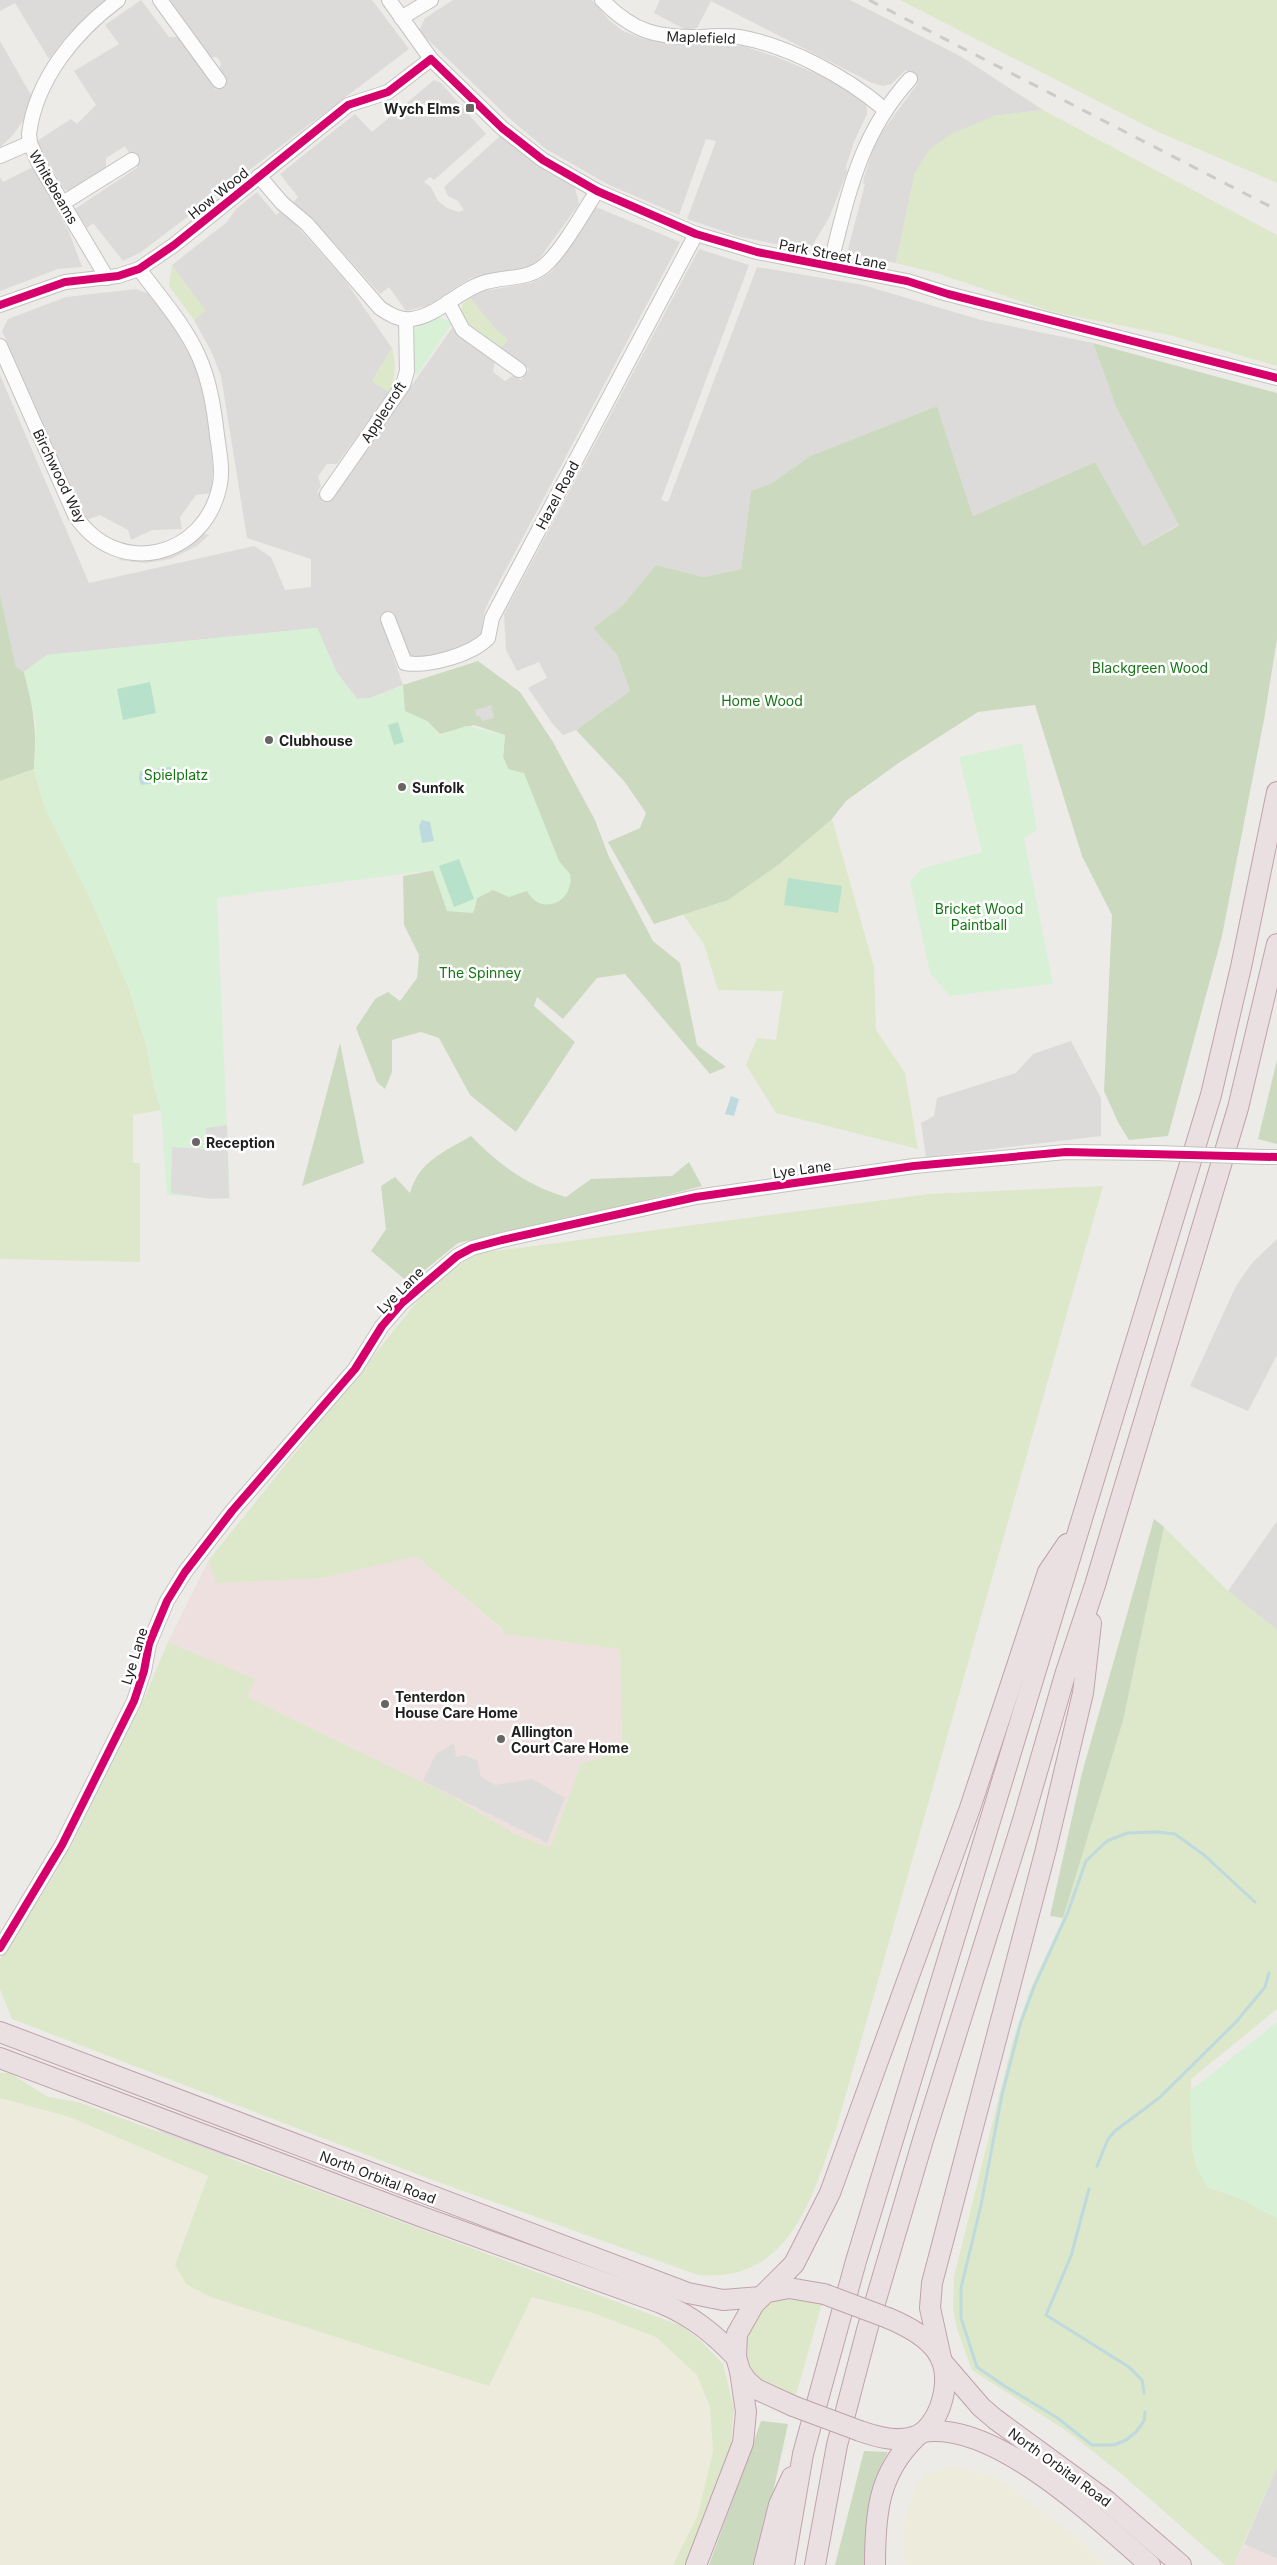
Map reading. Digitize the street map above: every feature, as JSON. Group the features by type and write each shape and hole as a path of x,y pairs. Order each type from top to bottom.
{"highway":[{"path":"784,2565 803,2454 856,2261 1211,1095 1241,967 1277,792"},
{"path":"815,2565 837,2445 867,2330 1238,1108 1277,944"},
{"path":"696,2565 743,2443 746,2412 738,2364 739,2328 764,2294 794,2264 830,2193 970,1808 1048,1572 1078,1528"},
{"path":"875,2565 879,2503 883,2486 893,2463 938,2412 946,2387 930,2308 932,2283 1046,1850 1083,1693 1095,1584"},
{"name":"North Orbital Road","path":"0,2032 679,2290 723,2300 789,2288 824,2294 911,2328 923,2336 981,2407 1107,2501 1181,2565"},
{"name":"North Orbital Road","path":"0,2058 424,2218 661,2303 696,2320 711,2331 756,2389 793,2406 860,2431 886,2438 938,2430 970,2436 1004,2452 1057,2487 1150,2565"},
{"path":"764,2565 779,2506 803,2454"}],"street":[{"name":"Whitebeams","path":"107,278 38,162 30,143 30,126 47,80 56,64 80,32 118,0"},
{"path":"160,0 219,81"},
{"name":"Park Street Lane","path":"389,0 431,59 502,128 543,160 598,191 696,234 757,252 907,281 948,294 1277,378"},
{"path":"401,18 431,0"},
{"name":"Maplefield","path":"602,0 627,22 653,34 673,37 736,36 768,44 844,79 884,109"},
{"name":"How Wood","path":"0,305 65,282 107,278 139,269 174,245 348,105 388,92 431,59"},
{"path":"830,266 858,162 884,109 910,79"},
{"path":"0,156 30,143"},
{"path":"63,203 132,160"},
{"path":"259,176 282,203 307,224 380,308 395,317 406,320 423,317 487,282 521,277 539,270 553,256 598,191"},
{"name":"Hazel Road","path":"388,619 405,663 426,664 448,658 488,638 492,618 696,234"},
{"name":"Birchwood Way","path":"0,346 75,515 88,532 110,546 137,553 154,552 185,542 201,528 211,513 220,483 221,468 214,414 205,374 196,350 178,321 139,269"},
{"path":"448,302 463,330 519,370"},
{"name":"Applecroft","path":"327,494 403,385 407,371 406,320"},
{"name":"Lye Lane","path":"0,1948 62,1845 134,1701 144,1671 149,1644 167,1601 186,1572 232,1511 355,1369 388,1318 428,1279 456,1256 472,1248 502,1240 696,1197 914,1166 1066,1152 1277,1157"}],"shaded area":[{"path":"0,0 106,0 67,36 49,59 15,3 0,11"},
{"path":"141,0 169,37 178,37 216,90 226,83 219,71 221,63 217,57 211,57 170,0 372,0 409,49 141,252 123,261 93,223 87,228 75,209 138,167 125,146 106,158 106,169 80,186 68,191 64,189 37,141 71,119 77,124 96,105 74,71 119,44 105,25"},
{"path":"453,0 592,0 609,20 623,31 644,39 683,45 743,46 777,57 817,74 858,96 865,102 867,114 854,142 846,166 847,172 829,218 809,251 737,236 687,219 716,141 706,139 679,215 609,185 546,149 510,119 419,31 425,18"},
{"path":"660,0 850,0 962,57 1043,110 994,116 915,172 896,263 847,253 865,184 863,183 864,177 873,150 882,132 918,83 906,70 891,84 883,86 872,83 711,1 697,28 686,30 654,13"},
{"path":"0,41 32,97 25,118 13,135 0,147"},
{"path":"434,80 441,83 486,134 434,180 430,177 424,182 431,187 438,201 447,208 459,212 464,210 458,201 448,196 444,187 500,136 547,172 575,187 579,204 537,262 526,267 471,278 427,306 406,311 389,287 380,294 310,216 293,202 298,197 280,174 355,114 372,132"},
{"path":"33,167 69,232 82,267 58,269 0,291 0,177 3,182"},
{"path":"257,192 276,215 280,212 296,225 344,279 392,348 372,381 389,392 337,464 327,464 318,476 321,486 317,492 331,500 452,328 495,361 493,372 505,381 514,375 521,380 529,369 501,348 508,339 497,331 470,298 484,291 531,283 552,271 596,207 680,242 489,601 484,613 481,636 475,642 437,658 409,657 402,635 389,634 389,645 403,685 370,698 357,699 337,673 317,628 47,655 24,672 16,667 0,594 0,375 89,583 254,546 271,557 285,590 311,587 311,559 247,538 221,376 211,351 194,320 205,311 172,265 227,222 236,209"},
{"path":"699,249 749,265 661,500 668,502 757,267 863,285 981,320 1093,343 1116,407 1179,524 1143,546 1095,462 973,516 937,406 810,456 772,483 751,491 741,569 704,577 656,565 622,606 593,628 617,655 630,691 576,730 563,735 552,723 528,688 547,678 539,662 517,671 506,650 504,614"},
{"path":"136,289 150,294 178,334 200,379 206,407 213,468 211,493 196,495 180,517 182,529 152,530 131,540 128,530 100,515 86,520 2,331 8,319 66,297"},
{"path":"201,533 209,535 197,546 171,559 146,563 119,560 122,554"},
{"path":"491,705 494,718 482,721 480,716 477,717 475,710"},
{"path":"1071,1041 1101,1098 1101,1136 926,1157 921,1123 934,1116 937,1098 1016,1073 1033,1054"},
{"path":"227,1125 229,1198 211,1199 171,1193 172,1147 205,1149 206,1128"},
{"path":"1277,1239 1277,1355 1248,1411 1190,1386 1236,1286 1252,1263"},
{"path":"1277,1521 1277,1630 1228,1591"},
{"path":"413,1557 418,1558 502,1630 504,1634 620,1649 622,1751 581,1764 550,1848 515,1834 453,1797 246,1697 254,1679 168,1642 208,1561 218,1583 322,1578"},
{"path":"454,1743 456,1757 464,1755 477,1760 481,1777 495,1785 532,1779 565,1798 547,1843 423,1781 436,1754"},
{"path":"0,2098 70,2117 208,2176 175,2265 378,2349 489,2386 532,2297 593,2313 656,2337 697,2375 710,2407 713,2451 698,2515 673,2565 0,2565"},
{"path":"142,2118 254,2160 227,2157 162,2133"},
{"path":"950,2467 978,2471 1004,2483 1076,2536 1105,2565 905,2565 902,2544 905,2517 916,2485 927,2473"},
{"path":"1277,2467 1277,2559 1244,2544"},
{"path":"1244,2544 1277,2559 1277,2565 1234,2565"}],"green space":[{"path":"900,0 1277,0 1277,183 1156,131"},
{"path":"1043,110 1277,235 1277,366 1169,335 1053,312 936,273 896,263 915,172 930,149 953,133 994,116"},
{"path":"172,265 206,311 194,320 169,286"},
{"path":"470,298 497,331 508,339 501,348 479,333 465,319 461,311 463,304"},
{"path":"437,317 449,321 451,325 417,375 410,354 411,336 418,328"},
{"path":"1093,343 1277,393 1277,639 1264,720 1222,936 1168,1136 1129,1140 1119,1124 1104,1091 1112,915 1082,856 1035,705 978,712 900,762 846,801 832,819 778,865 728,900 654,924 608,842 640,828 646,813 624,781 576,730 630,691 617,655 593,628 622,606 656,565 704,577 741,569 751,491 772,483 810,456 937,406 973,516 1095,462 1143,546 1179,525 1116,407"},
{"path":"392,348 395,371 389,392 372,381"},
{"path":"0,594 16,667 24,672 34,720 35,743 34,769 0,781"},
{"name":"Spielplatz","path":"317,628 337,673 357,699 371,698 403,685 405,711 427,721 440,735 466,726 505,735 503,757 508,769 524,773 559,861 570,874 570,884 562,899 556,903 548,904 540,903 533,899 527,891 509,897 493,890 477,898 473,913 447,911 433,870 217,898 230,1199 167,1195 161,1110 154,1087 147,1048 129,989 92,902 44,806 34,769 36,722 24,672 47,655"},
{"name":"The Spinney","path":"478,661 520,692 553,742 595,820 609,857 653,941 680,963 697,1045 726,1067 710,1074 625,974 597,978 563,1019 537,997 534,1006 575,1042 516,1132 470,1095 439,1038 421,1032 392,1040 392,1072 385,1089 377,1082 356,1028 375,999 388,992 400,1001 417,978 419,955 404,925 403,876 435,870 449,908 474,911 477,898 494,889 508,769 503,757 505,735 474,725 440,734 427,721 405,719 398,707 403,685"},
{"path":"150,682 156,713 123,720 117,689"},
{"path":"398,722 404,742 394,745 388,725"},
{"name":"Bricket Wood Paintball","path":"1022,743 1037,830 1024,838 1053,984 950,996 930,973 910,881 921,869 982,852 959,757"},
{"path":"34,769 44,806 92,902 129,989 147,1048 154,1087 161,1110 133,1115 133,1163 140,1163 140,1262 0,1259 0,781"},
{"path":"832,819 874,967 876,1030 905,1073 918,1149 776,1113 746,1065 757,1038 776,1040 783,991 718,990 704,944 674,902"},
{"path":"459,859 474,899 454,907 439,866"},
{"path":"788,878 842,886 838,913 784,905"},
{"path":"340,1043 364,1163 302,1186"},
{"path":"1277,1060 1277,1144 1258,1139"},
{"path":"471,1136 503,1165 527,1181 552,1193 566,1197 591,1179 672,1176 689,1162 702,1186 617,1208 458,1243 409,1283 371,1251 386,1229 381,1186 395,1177 410,1193 414,1182 426,1165 434,1158"},
{"path":"1103,1186 836,2129 806,2208 792,2231 776,2251 755,2265 729,2274 698,2275 430,2179 12,2019 0,1989 0,1959 55,1874 143,1701 168,1642 255,1679 247,1697 453,1797 515,1834 550,1848 581,1764 622,1750 620,1649 504,1634 502,1629 418,1558 413,1557 322,1578 217,1583 208,1561 437,1277 480,1253 929,1194"},
{"path":"1154,1519 1164,1527 1123,1721 1063,1918 1050,1916 1082,1773"},
{"path":"1164,1527 1228,1591 1277,1630 1277,2009 1191,2079 1192,2149 1207,2187 1237,2197 1277,2218 1277,2467 1234,2565 1225,2565 1125,2477 1068,2432 972,2370 957,2329 953,2308 954,2277 1014,2036 1030,1990 1063,1918 1123,1721"},
{"path":"1277,2022 1277,2218 1237,2197 1207,2187 1196,2166 1192,2149 1190,2091"},
{"path":"0,2073 10,2073 48,2097 78,2102 682,2326 702,2342 723,2364 734,2408 731,2445 688,2565 673,2565 698,2515 713,2451 710,2407 697,2375 656,2337 593,2313 532,2297 489,2386 211,2297 186,2284 175,2265 208,2176 70,2117 0,2098"},
{"path":"780,2297 823,2300 796,2395 764,2382 754,2371 748,2360 745,2348 751,2324 768,2304"},
{"path":"761,2421 788,2424 757,2565 709,2565"},
{"path":"864,2451 888,2452 881,2465 872,2492 864,2565 835,2565"}],"water":[{"path":"170,767 174,771 172,781 141,785 139,779 140,771"},
{"path":"422,820 430,822 434,841 422,843 419,826"},
{"path":"731,1096 739,1099 734,1116 725,1114"}],"waterway":[{"path":"1145,2412 1144,2421 1136,2432 1126,2440 1114,2445 1092,2445 1056,2417 977,2367 961,2318 961,2288 981,2205 1002,2095 1021,2022 1034,1987 1068,1912 1086,1861 1107,1841 1127,1833 1157,1832 1175,1834 1204,1855 1255,1902"},
{"path":"1097,2166 1108,2139 1115,2131 1159,2098 1236,2022 1265,1987 1269,1973"},
{"path":"1089,2189 1071,2256 1046,2315 1129,2367 1142,2380 1144,2393"}],"railway":[{"path":"869,0 1277,210"}],"cycle path":[{"path":"0,305 65,282 118,276 139,269 174,245 348,105 388,92 431,59 502,128 543,160 597,191 696,234 757,252 907,281 948,294 1277,378"},
{"path":"0,1948 62,1845 134,1701 144,1671 149,1644 167,1601 185,1572 232,1511 355,1369 382,1326 402,1303 457,1256 472,1248 502,1240 696,1197 914,1166 1066,1152 1277,1157"}],"place":[{"name":"Wych Elms","path":"470,108"},
{"name":"Clubhouse","path":"269,740"},
{"name":"Sunfolk","path":"402,787"},
{"name":"Reception","path":"196,1142"},
{"name":"Tenterdon House Care Home","path":"385,1704"},
{"name":"Allington Court Care Home","path":"501,1739"}],"park label":[{"name":"Blackgreen Wood","path":"1150,667"},
{"name":"Home Wood","path":"762,700"}]}
